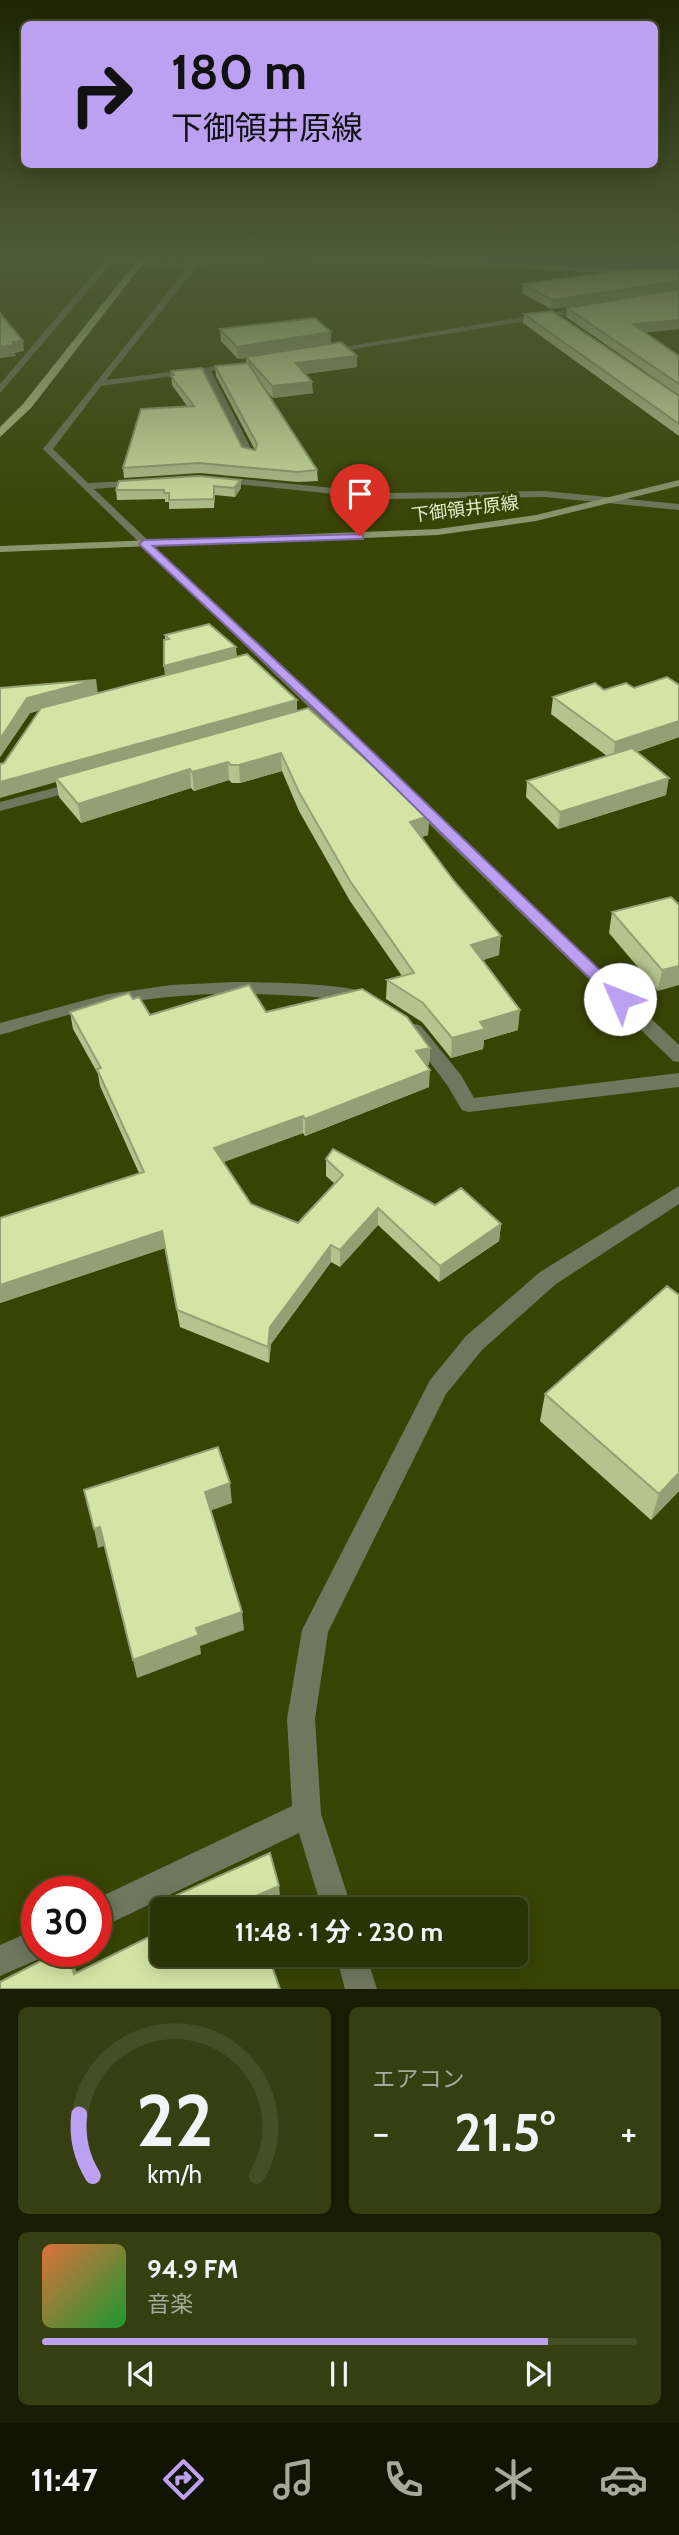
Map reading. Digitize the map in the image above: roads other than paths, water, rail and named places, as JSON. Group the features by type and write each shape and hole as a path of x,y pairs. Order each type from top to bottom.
{"highway":[{"path":"0,434 27,405 74,346"}],"main road":[{"name":"下御領井原線","path":"0,549 307,540 438,532 536,518 679,482"}],"street":[{"path":"2,384 35,346"},
{"path":"128,346 48,449 256,659 679,1056"},
{"path":"313,353 357,346"},
{"path":"98,384 246,364"},
{"path":"206,370 250,456"},
{"path":"209,480 384,496 545,494 679,507"},
{"path":"87,486 149,482"},
{"path":"0,807 98,780"},
{"path":"0,1029 105,1000 155,992 261,986 362,995 383,1008"},
{"path":"403,1021 414,1028 454,1080 469,1105 502,1103 630,1083 679,1080"},
{"path":"333,1897 307,1814 301,1718 315,1630 438,1387 474,1343 548,1278 679,1194"},
{"path":"112,1907 307,1814"},
{"path":"0,1961 21,1951"},
{"path":"355,1967 361,1989"}]}
